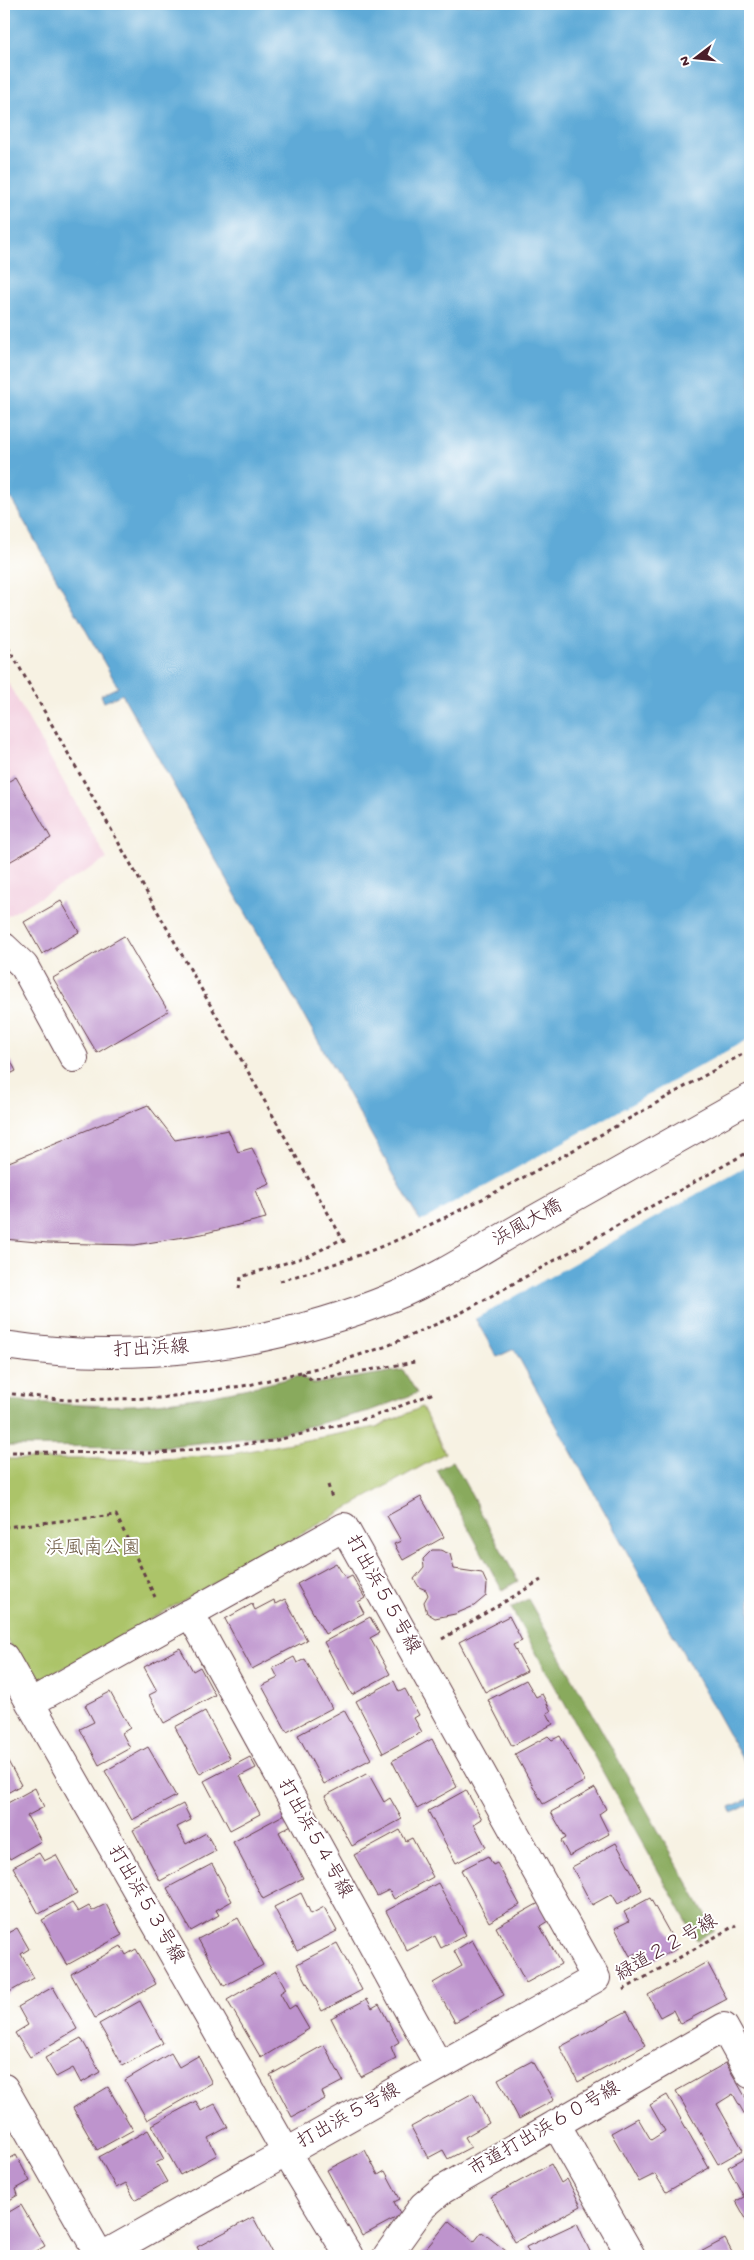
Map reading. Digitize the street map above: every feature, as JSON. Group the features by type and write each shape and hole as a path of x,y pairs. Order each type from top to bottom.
{"street":[{"path":"4,947 24,966 74,1058"},
{"name":"浜風大橋","path":"296,1328 353,1312 416,1286 750,1098"},
{"name":"打出浜線","path":"4,1345 33,1350 139,1352 211,1347 296,1328"},
{"name":"打出浜５５号線","path":"30,1703 344,1527 596,1978"},
{"name":"打出浜５４号線","path":"179,1619 439,2066"},
{"name":"打出浜５３号線","path":"4,1656 286,2152 348,2256"},
{"name":"打出浜５号線","path":"101,2256 596,1978"},
{"name":"市道打出浜６０号線","path":"387,2256 423,2206 442,2190 724,2028 750,2074"},
{"path":"4,2088 101,2256"},
{"path":"556,2124 631,2256"}],"path":[{"path":"4,640 346,1245"},
{"path":"280,1281 341,1262 407,1236 508,1186 750,1050"},
{"path":"4,1393 67,1400 160,1398 249,1385 329,1365 387,1346 459,1314 750,1151"},
{"path":"239,1289 241,1277 311,1255 342,1239"},
{"path":"301,1372 312,1380 415,1362"},
{"path":"4,1452 162,1453 273,1441 372,1417 434,1393"},
{"path":"4,1528 116,1515 179,1619"},
{"path":"415,1654 541,1580"},
{"name":"緑道２２号線","path":"596,1978 608,2000 736,1925"}],"shaded area":[{"path":"4,676 107,859 4,918"}],"green space":[{"path":"403,1370 417,1393 369,1411 274,1435 161,1447 4,1446 4,1400 80,1405 138,1405 211,1395 299,1376 314,1384"},
{"name":"浜風南公園","path":"422,1407 445,1453 34,1685 4,1634 4,1459 164,1459 232,1454 376,1427"},
{"path":"453,1461 518,1581 502,1590 437,1470"},
{"path":"528,1599 714,1930 697,1940 511,1608"}],"water":[{"path":"4,4 750,4 750,1773 514,1349 497,1357 122,694 104,702 101,695 118,687 4,486"},
{"path":"750,1798 750,1804 732,1813 730,1807"}],"pier":[{"path":"750,1038 750,1164 473,1320 418,1223"}],"building":[{"path":"16,777 51,838 4,865 4,784"},
{"path":"61,901 79,932 42,954 24,922"},
{"path":"124,936 168,1011 97,1053 53,978"},
{"path":"4,1048 16,1071 4,1077"},
{"path":"148,1105 175,1140 228,1130 238,1152 252,1148 270,1184 255,1190 266,1218 202,1234 135,1245 48,1243 4,1239 4,1164"},
{"path":"421,1497 444,1537 403,1560 394,1544 401,1541 387,1516"},
{"path":"432,1550 440,1550 450,1554 454,1569 482,1573 487,1584 486,1596 474,1606 455,1614 435,1618 427,1613 424,1602 428,1595 426,1590 419,1587 414,1579 424,1567 423,1559"},
{"path":"336,1563 346,1579 352,1576 365,1598 358,1602 364,1613 325,1634 297,1584"},
{"path":"285,1599 307,1640 252,1669 225,1619 252,1604 255,1610 274,1600 275,1604"},
{"path":"509,1616 522,1641 513,1645 527,1671 485,1692 459,1642"},
{"path":"370,1617 379,1633 370,1638 390,1674 352,1695 324,1642"},
{"path":"180,1648 193,1671 200,1667 215,1695 164,1723 149,1695 157,1691 144,1667"},
{"path":"294,1657 297,1663 305,1659 332,1708 287,1732 262,1686 278,1678 273,1668"},
{"path":"526,1680 536,1697 542,1694 551,1711 547,1713 553,1724 512,1746 488,1700"},
{"path":"394,1681 399,1692 405,1689 419,1715 414,1718 422,1732 383,1753 356,1701"},
{"path":"110,1692 130,1728 122,1733 130,1748 99,1765 80,1729 94,1722 85,1705"},
{"path":"344,1710 371,1759 324,1784 298,1735"},
{"path":"205,1711 230,1758 200,1774 175,1727"},
{"path":"548,1736 552,1740 560,1736 585,1781 543,1804 515,1754"},
{"path":"432,1739 457,1787 417,1809 392,1761"},
{"path":"148,1747 176,1796 132,1820 105,1771"},
{"path":"4,1754 21,1785 4,1795"},
{"path":"250,1757 256,1768 240,1776 260,1814 230,1830 204,1781"},
{"path":"368,1773 384,1802 390,1798 402,1819 352,1846 325,1796"},
{"path":"35,1788 44,1807 27,1816 41,1841 10,1859 4,1848 4,1805"},
{"path":"595,1788 606,1809 599,1814 609,1834 569,1856 561,1841 566,1838 551,1812"},
{"path":"466,1790 482,1819 474,1824 486,1847 456,1863 428,1811"},
{"path":"183,1804 191,1820 177,1827 186,1844 206,1833 216,1851 160,1881 133,1830"},
{"path":"287,1813 293,1824 279,1832 303,1878 263,1899 233,1842"},
{"path":"400,1830 406,1841 412,1838 433,1877 394,1899 389,1890 377,1896 354,1855"},
{"path":"616,1843 642,1890 618,1904 612,1894 592,1905 572,1867"},
{"path":"39,1853 44,1861 56,1855 77,1893 39,1914 13,1867"},
{"path":"488,1856 493,1865 497,1863 520,1905 489,1922 461,1870"},
{"path":"212,1864 232,1901 216,1910 219,1915 191,1931 167,1888"},
{"path":"438,1883 466,1935 441,1948 435,1936 407,1951 386,1911"},
{"path":"301,1893 311,1914 324,1907 337,1931 297,1951 274,1907"},
{"path":"650,1898 678,1948 643,1966 636,1953 630,1956 615,1928 629,1921 624,1912"},
{"path":"72,1903 78,1912 89,1906 92,1911 106,1904 122,1935 67,1965 42,1920"},
{"path":"539,1903 548,1921 540,1926 561,1964 526,1983 496,1927"},
{"path":"238,1918 263,1965 224,1986 198,1939"},
{"path":"17,1928 29,1949 21,1954 34,1978 6,1994 4,1991 4,1935"},
{"path":"472,1940 504,1995 455,2022 433,1983 462,1966 454,1951"},
{"path":"337,1943 362,1990 322,2011 297,1964"},
{"path":"121,1946 126,1955 136,1949 156,1984 95,2018 71,1974"},
{"path":"707,1962 727,1999 680,2024 673,2010 660,2017 648,1995"},
{"path":"276,1971 286,1989 280,1993 289,2009 295,2005 309,2029 261,2058 227,2000"},
{"path":"53,1987 77,2029 30,2057 15,2033 28,2025 18,2007"},
{"path":"367,1999 372,2008 379,2004 399,2042 391,2047 396,2059 361,2077 331,2018"},
{"path":"140,2001 163,2043 123,2066 99,2024"},
{"path":"627,2011 646,2045 578,2082 560,2047"},
{"path":"81,2038 100,2072 81,2083 73,2068 56,2077 45,2058"},
{"path":"324,2045 343,2081 322,2092 325,2099 292,2117 270,2075"},
{"path":"171,2053 179,2067 198,2056 212,2083 147,2120 125,2080"},
{"path":"532,2061 554,2100 519,2119 498,2079"},
{"path":"726,2063 750,2105 750,2112 745,2115 733,2094 717,2104 743,2150 718,2164 676,2091"},
{"path":"108,2087 133,2130 97,2150 73,2108"},
{"path":"473,2093 489,2123 465,2137 471,2147 448,2159 443,2150 428,2158 411,2127"},
{"path":"667,2095 709,2168 666,2192 655,2174 639,2182 611,2133 638,2118 651,2140 665,2131 650,2105"},
{"path":"196,2101 201,2111 215,2104 228,2127 208,2138 217,2155 180,2175 152,2125"},
{"path":"148,2130 164,2159 156,2163 167,2182 135,2200 126,2183 116,2188 99,2157"},
{"path":"365,2150 378,2175 385,2171 400,2199 394,2202 401,2215 362,2236 327,2170"},
{"path":"16,2155 30,2181 16,2189 18,2195 4,2203 4,2162"},
{"path":"750,2155 750,2226 736,2201 744,2197 728,2167"},
{"path":"551,2164 561,2183 567,2179 581,2206 515,2242 491,2197"},
{"path":"21,2205 45,2246 28,2256 4,2256 4,2215"},
{"path":"253,2217 274,2256 202,2256 197,2247"},
{"path":"449,2221 474,2242 482,2232 506,2251 501,2256 420,2256"},
{"path":"577,2223 592,2256 530,2256 526,2247"},
{"path":"725,2239 734,2256 693,2256"}]}
